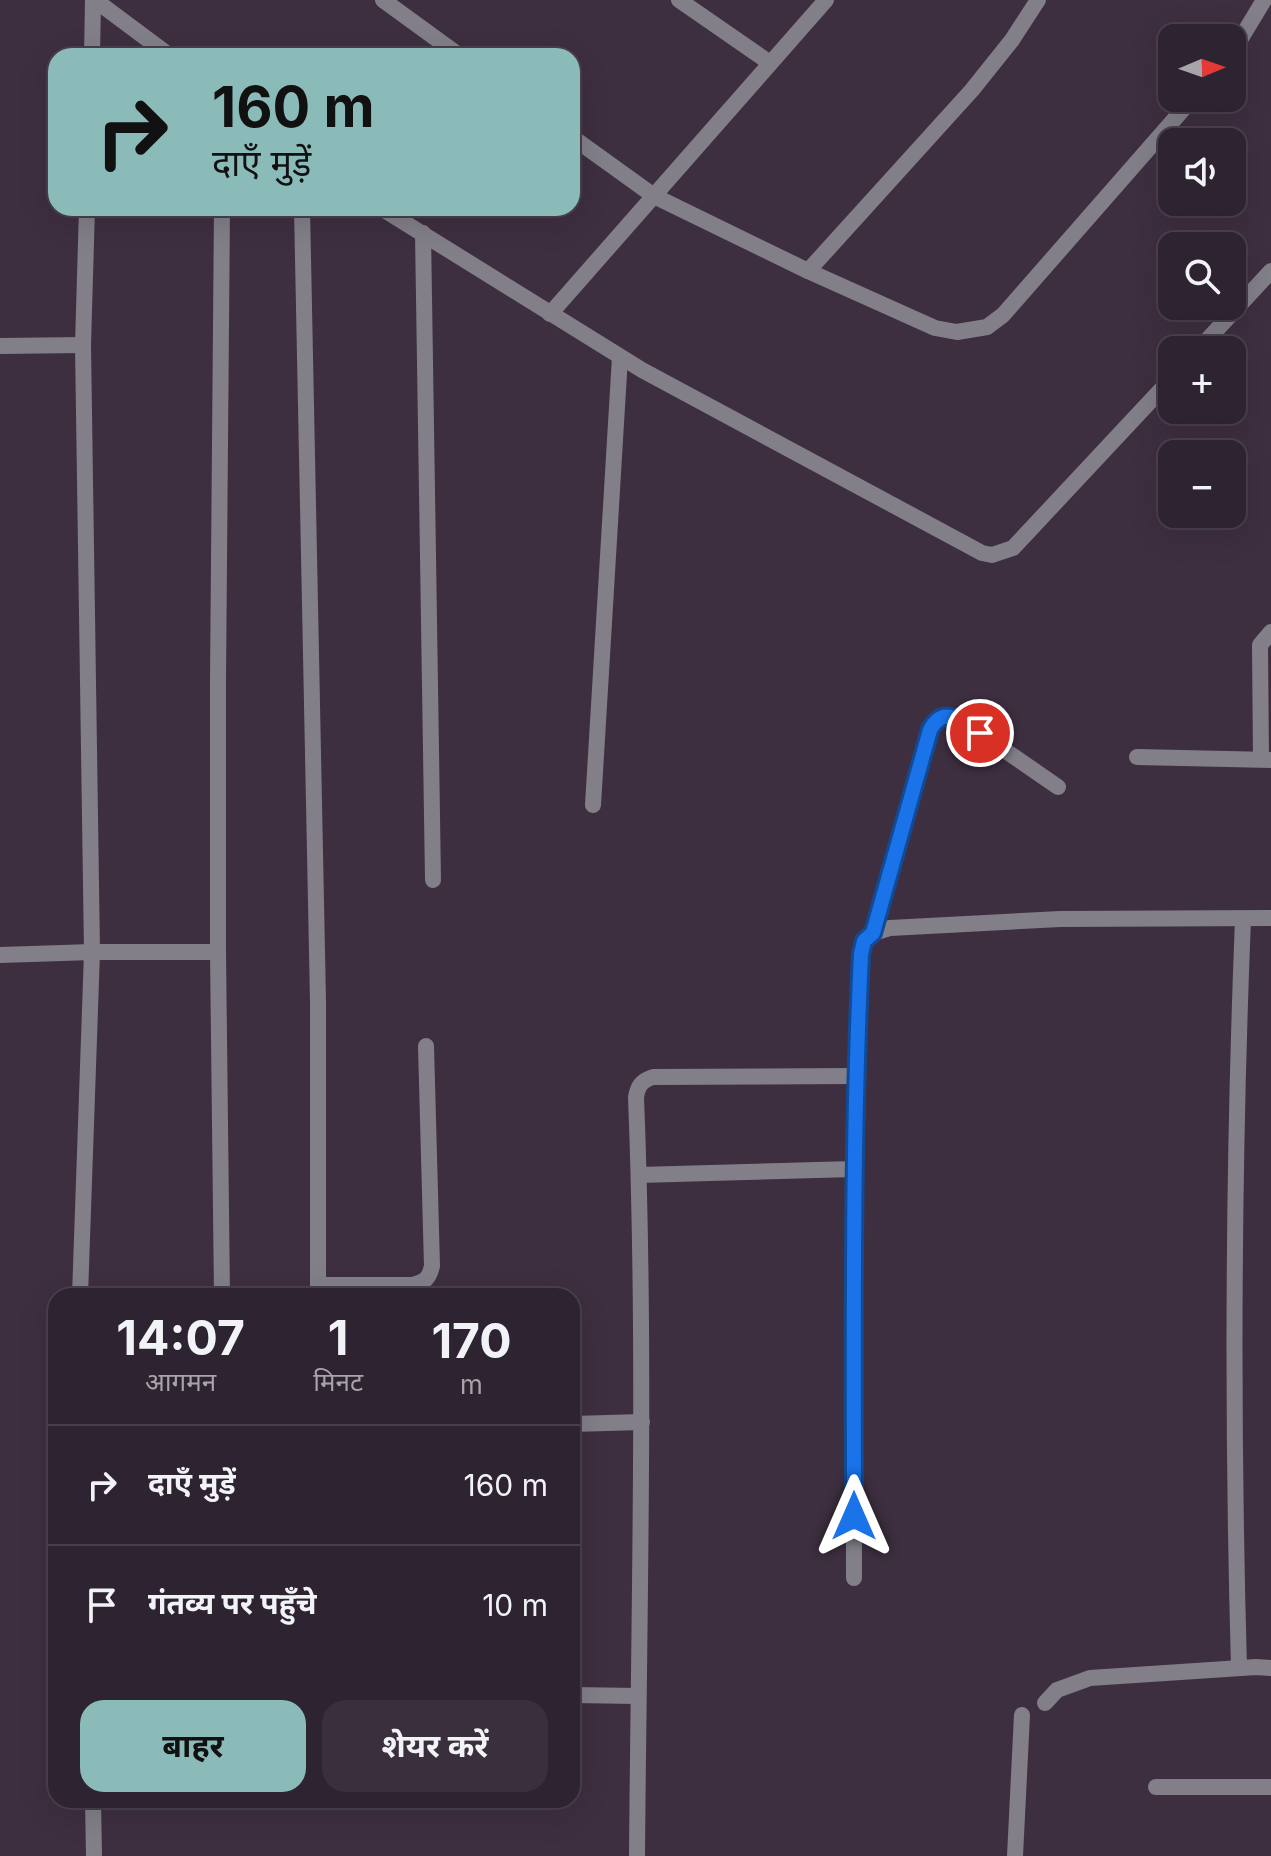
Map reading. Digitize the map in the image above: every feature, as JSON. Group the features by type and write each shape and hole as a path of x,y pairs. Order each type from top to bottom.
{"street":[{"path":"92,48 94,0"},
{"path":"94,0 159,48"},
{"path":"383,0 449,48"},
{"path":"679,0 770,63"},
{"path":"550,314 826,0"},
{"path":"808,271 972,90 1012,40 1038,0"},
{"path":"1246,31 1264,2"},
{"path":"580,143 654,196 808,271 935,328 957,332 987,327 1003,315 1181,112"},
{"path":"80,1288 92,952 83,345 87,216"},
{"path":"222,216 218,679 222,1288"},
{"path":"302,216 317,985 318,1288"},
{"path":"394,216 620,357 982,553 992,555 1013,548 1158,393"},
{"path":"423,233 433,880"},
{"path":"1211,336 1271,271"},
{"path":"0,346 83,345"},
{"path":"593,805 620,357"},
{"path":"1137,757 1266,760 1260,645 1271,632"},
{"path":"873,933 934,722 943,717 961,720 1058,787"},
{"path":"854,1578 854,1169 861,954 864,941 873,933 890,928 1060,919 1271,918"},
{"path":"1239,1668 1233,1283 1243,919"},
{"path":"0,955 218,952"},
{"path":"356,1288 412,1285 423,1283 430,1276 426,1046"},
{"path":"637,1856 642,1422 638,1086 653,1077 856,1076"},
{"path":"639,1175 854,1169"},
{"path":"580,1424 642,1422"},
{"path":"1045,1703 1057,1690 1090,1678 1271,1668"},
{"path":"580,1695 638,1696"},
{"path":"1015,1856 1022,1715"},
{"path":"1156,1787 1271,1787"},
{"path":"93,1808 94,1856"}],"route":[{"path":"854,1516 856,1047 861,954 864,941 873,933 934,722 951,717 980,733"}]}
